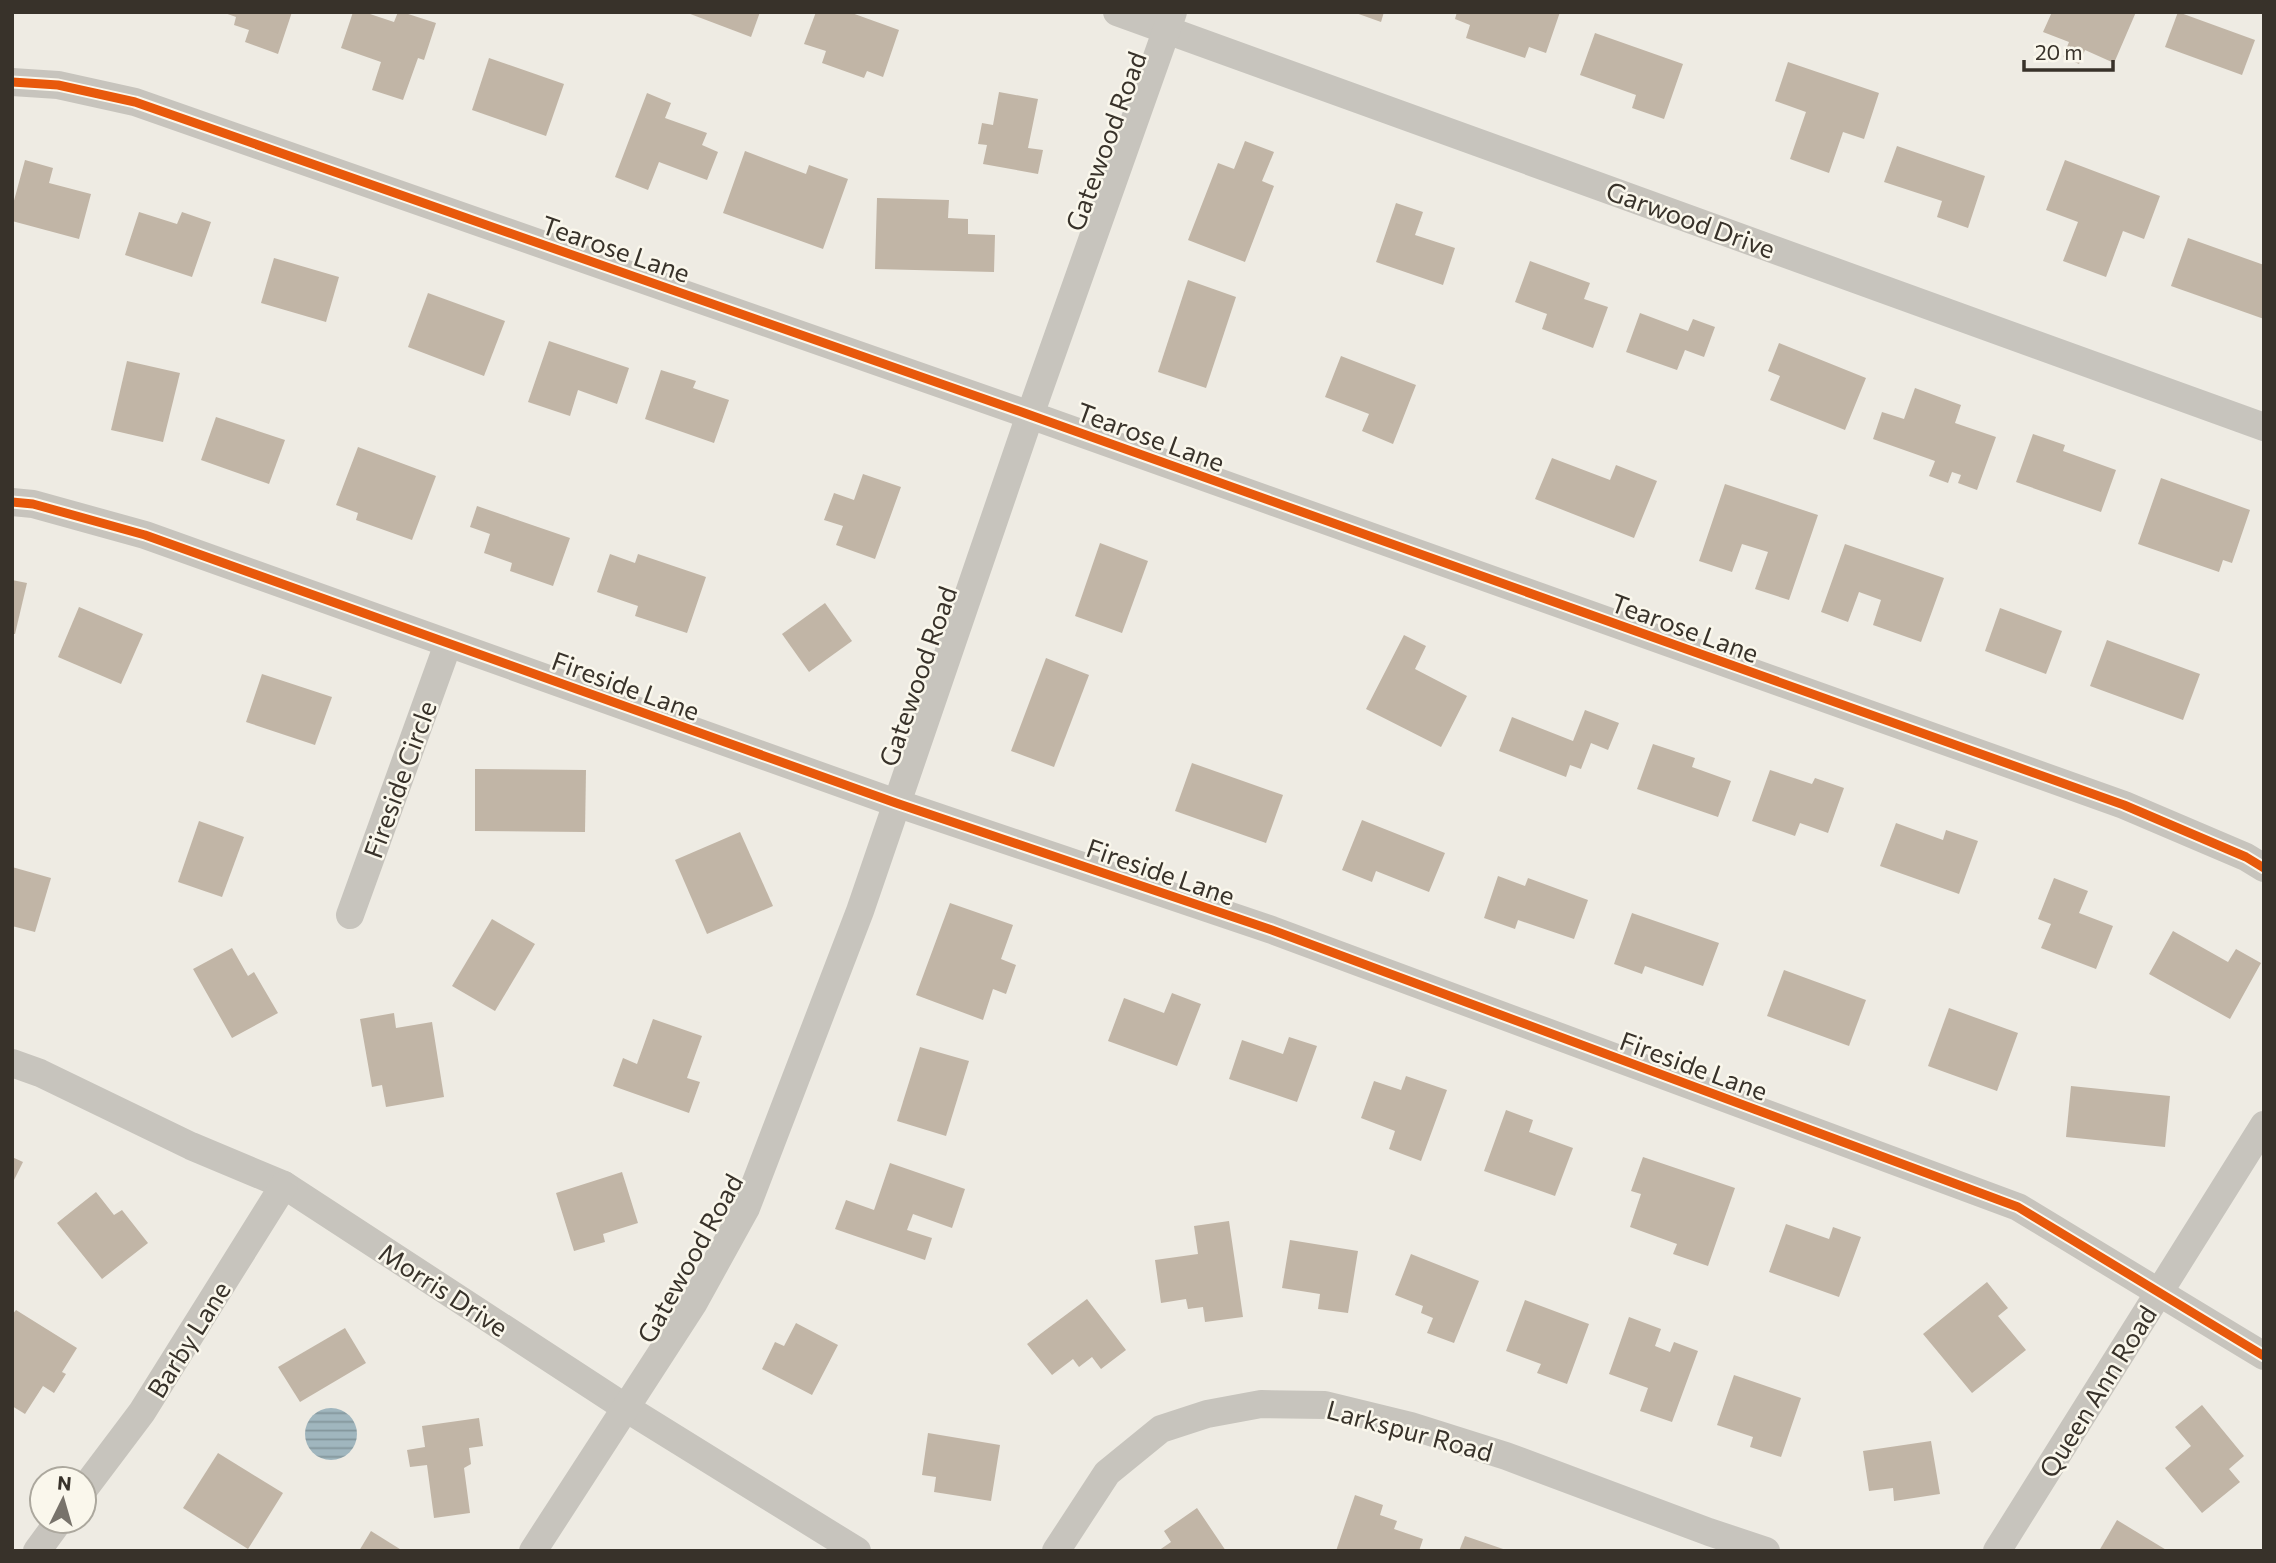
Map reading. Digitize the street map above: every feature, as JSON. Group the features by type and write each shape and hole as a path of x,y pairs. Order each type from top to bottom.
{"street":[{"name":"Garwood Drive","path":"1117,12 1170,21 2264,426"},
{"name":"Gatewood Road","path":"533,1551 693,1304 746,1208 860,911 1030,415 1170,21"},
{"name":"Tearose Lane","path":"12,82 58,85 135,102 1030,415 2124,805 2246,857 2264,868"},
{"name":"Fireside Lane","path":"12,502 33,504 145,535 896,803 1272,930 2018,1207 2264,1356"},
{"name":"Fireside Circle","path":"350,915 448,644"},
{"name":"Morris Drive","path":"12,1063 40,1073 191,1146 284,1185 626,1408 857,1551"},
{"name":"Queen Ann Road","path":"1997,1551 2264,1125"},
{"name":"Barby Lane","path":"98,1470 142,1412 284,1185"},
{"name":"Larkspur Road","path":"1056,1551 1107,1474 1161,1429 1207,1414 1261,1404 1325,1405 1411,1426 1506,1456 1766,1551"},
{"path":"37,1551 49,1535"}],"water":[{"path":"331,1408 341,1410 349,1416 355,1424 355,1444 349,1452 341,1458 331,1460 321,1458 313,1452 307,1444 305,1434 307,1424 313,1416 321,1410"}],"building":[{"path":"222,12 292,12 278,54 245,42 249,30 234,25 236,17"},
{"path":"353,12 364,12 394,22 398,12 402,12 436,23 424,60 418,58 403,100 372,90 381,62 341,48"},
{"path":"685,12 760,12 751,37"},
{"path":"816,12 849,12 899,30 883,77 867,71 864,78 822,63 826,51 804,44"},
{"path":"1353,12 1384,12 1381,22"},
{"path":"1457,12 1560,12 1546,53 1529,47 1525,58 1466,38 1470,25 1455,19"},
{"path":"2052,12 2136,12 2114,63 2085,50 2079,64 2063,57 2069,42 2043,32"},
{"path":"2178,12 2255,40 2242,75 2165,47"},
{"path":"1595,33 1683,64 1664,119 1632,108 1636,95 1580,75"},
{"path":"489,58 564,84 546,136 472,110"},
{"path":"1788,62 1879,93 1864,139 1843,132 1829,173 1790,159 1806,112 1775,101"},
{"path":"999,92 1038,99 1028,148 1043,150 1038,174 983,164 987,145 978,144 982,123 993,125"},
{"path":"647,93 671,103 665,118 707,133 702,145 718,152 707,180 659,162 648,190 615,177"},
{"path":"1245,141 1274,152 1262,181 1274,186 1245,262 1188,240 1218,163 1234,169"},
{"path":"1897,146 1985,176 1968,228 1937,217 1942,201 1884,182"},
{"path":"745,151 806,174 809,165 848,179 823,249 723,213"},
{"path":"25,160 53,168 49,183 91,194 79,239 12,221 12,208"},
{"path":"2065,160 2160,196 2144,239 2123,231 2106,277 2063,261 2078,222 2046,210"},
{"path":"877,198 949,200 948,218 968,219 968,234 995,235 994,272 875,269"},
{"path":"1396,203 1423,212 1415,235 1455,248 1443,285 1376,262"},
{"path":"139,212 177,224 182,212 211,222 192,277 125,255"},
{"path":"2188,238 2264,265 2264,319 2171,286"},
{"path":"274,258 339,277 326,322 261,303"},
{"path":"1530,261 1590,283 1584,299 1608,307 1593,348 1542,329 1547,314 1515,302"},
{"path":"1188,280 1236,297 1206,388 1158,372"},
{"path":"428,293 505,321 484,376 408,347"},
{"path":"1640,313 1688,331 1693,319 1715,327 1704,357 1685,350 1677,370 1626,352"},
{"path":"549,341 629,368 617,404 578,390 570,416 528,402"},
{"path":"1779,343 1866,378 1845,430 1770,400 1780,376 1768,371"},
{"path":"1341,356 1416,385 1393,444 1362,431 1369,414 1325,397"},
{"path":"127,361 180,373 163,442 111,430"},
{"path":"661,370 696,381 693,388 729,400 714,443 645,419"},
{"path":"1915,388 1961,405 1955,423 1996,437 1977,490 1958,483 1961,475 1952,472 1948,483 1929,476 1935,461 1873,439 1882,412 1904,419"},
{"path":"216,417 285,440 269,484 201,460"},
{"path":"2033,434 2065,445 2063,451 2116,470 2101,512 2016,482"},
{"path":"358,447 436,476 412,540 356,520 358,513 336,505"},
{"path":"1552,458 1610,480 1616,465 1657,481 1634,538 1535,499"},
{"path":"863,474 901,487 875,559 836,545 843,526 824,520 834,493 854,500"},
{"path":"2161,478 2250,510 2232,563 2223,560 2219,572 2138,544"},
{"path":"1725,484 1818,515 1789,600 1755,589 1768,552 1742,544 1732,572 1699,561"},
{"path":"477,506 570,538 553,586 510,571 512,563 484,553 490,534 470,527"},
{"path":"1100,543 1148,561 1122,633 1075,616"},
{"path":"1845,544 1944,578 1921,642 1873,625 1881,600 1859,592 1848,622 1821,612"},
{"path":"610,554 635,563 638,554 706,577 687,633 635,616 638,606 597,592"},
{"path":"12,580 27,583 15,634 12,634"},
{"path":"825,603 852,641 809,672 782,634"},
{"path":"79,607 143,634 121,684 58,657"},
{"path":"2000,608 2062,631 2046,674 1985,651"},
{"path":"1404,635 1426,646 1415,669 1467,696 1441,747 1366,709"},
{"path":"2107,640 2200,674 2183,720 2090,686"},
{"path":"1046,658 1089,675 1054,767 1011,751"},
{"path":"262,674 332,697 315,745 246,722"},
{"path":"1585,710 1619,723 1608,750 1591,743 1581,769 1570,765 1566,777 1499,751 1512,717 1573,741"},
{"path":"1653,744 1695,758 1692,767 1731,781 1718,817 1637,789"},
{"path":"1192,763 1283,795 1266,843 1175,811"},
{"path":"475,769 586,770 585,832 475,831"},
{"path":"1770,770 1812,784 1815,778 1844,788 1828,833 1800,823 1795,836 1752,821"},
{"path":"1362,820 1445,853 1429,892 1376,871 1372,882 1342,870"},
{"path":"199,821 244,837 222,897 178,882"},
{"path":"1896,823 1943,840 1946,830 1978,841 1959,894 1880,866"},
{"path":"740,832 773,906 707,934 675,860"},
{"path":"12,867 51,878 35,932 12,926"},
{"path":"1498,876 1525,886 1528,878 1588,900 1574,939 1518,920 1515,929 1484,918"},
{"path":"2054,878 2088,891 2079,913 2113,926 2096,969 2041,948 2051,924 2038,919"},
{"path":"950,903 1013,925 1001,959 1016,965 1006,994 993,989 983,1020 916,995"},
{"path":"1632,913 1719,943 1703,986 1645,966 1642,974 1614,964"},
{"path":"492,919 535,944 495,1011 452,986"},
{"path":"2173,931 2228,962 2236,949 2261,963 2230,1019 2149,974"},
{"path":"232,948 248,976 254,972 278,1013 232,1038 193,969"},
{"path":"1784,970 1866,1000 1849,1046 1767,1016"},
{"path":"1172,993 1201,1004 1177,1066 1108,1041 1124,998 1164,1013"},
{"path":"1949,1008 2018,1033 1997,1091 1928,1066"},
{"path":"394,1013 396,1028 432,1022 444,1097 386,1107 382,1085 372,1087 360,1019"},
{"path":"653,1019 702,1036 687,1078 700,1082 689,1113 613,1086 623,1058 637,1064"},
{"path":"1289,1037 1317,1046 1297,1102 1229,1079 1242,1040 1283,1054"},
{"path":"920,1047 969,1061 946,1136 897,1121"},
{"path":"1406,1076 1447,1090 1421,1161 1389,1149 1395,1131 1361,1118 1374,1081 1401,1090"},
{"path":"2071,1086 2170,1096 2165,1147 2066,1137"},
{"path":"1506,1110 1533,1120 1529,1132 1573,1148 1555,1196 1484,1171"},
{"path":"12,1157 23,1162 12,1184"},
{"path":"1643,1157 1735,1188 1708,1266 1673,1254 1677,1244 1630,1227 1641,1194 1631,1191"},
{"path":"890,1163 965,1189 952,1228 913,1214 907,1230 932,1238 925,1260 835,1229 846,1200 874,1210"},
{"path":"622,1172 638,1223 603,1234 605,1242 574,1251 556,1193"},
{"path":"96,1192 114,1215 122,1210 148,1243 102,1279 57,1223"},
{"path":"1229,1221 1243,1317 1205,1322 1203,1307 1188,1309 1186,1299 1161,1303 1155,1260 1198,1254 1194,1226"},
{"path":"1786,1224 1829,1239 1833,1227 1861,1237 1839,1297 1769,1272"},
{"path":"1290,1240 1358,1251 1348,1313 1318,1309 1320,1294 1282,1288"},
{"path":"1411,1254 1479,1281 1454,1343 1427,1333 1433,1318 1421,1313 1423,1306 1395,1295"},
{"path":"1987,1282 2008,1308 1998,1316 2026,1350 1972,1393 1923,1334"},
{"path":"1087,1299 1126,1350 1101,1369 1092,1357 1079,1367 1073,1359 1052,1375 1027,1344"},
{"path":"1525,1300 1589,1324 1567,1384 1537,1373 1541,1364 1506,1351"},
{"path":"16,1310 77,1348 62,1372 66,1374 54,1393 43,1386 25,1414 12,1406 12,1315"},
{"path":"1629,1317 1661,1329 1655,1346 1670,1352 1674,1342 1698,1351 1672,1422 1640,1411 1648,1388 1609,1374"},
{"path":"796,1323 838,1345 812,1395 762,1369 775,1342 784,1346"},
{"path":"345,1328 366,1363 300,1402 278,1367"},
{"path":"1734,1375 1801,1398 1781,1457 1750,1447 1753,1437 1717,1425"},
{"path":"2202,1405 2244,1456 2229,1469 2240,1482 2202,1513 2165,1468 2191,1446 2175,1427"},
{"path":"479,1418 483,1446 469,1448 471,1464 464,1468 470,1513 434,1518 427,1465 410,1467 407,1450 425,1447 422,1426"},
{"path":"928,1433 1000,1445 991,1501 934,1492 936,1477 922,1475"},
{"path":"1931,1441 1940,1494 1894,1501 1893,1488 1869,1491 1863,1451"},
{"path":"218,1453 283,1493 248,1549 183,1508"},
{"path":"1355,1495 1383,1505 1380,1515 1397,1521 1394,1529 1423,1539 1419,1551 1336,1551"},
{"path":"1197,1508 1226,1551 1158,1551 1171,1542 1164,1531"},
{"path":"2117,1520 2168,1551 2099,1551"},
{"path":"371,1531 403,1551 359,1551"},
{"path":"1465,1536 1506,1550 1506,1551 1459,1551"}],"cycle path":[{"path":"12,82 58,85 135,102 1030,415 2124,805 2246,857 2264,868"},
{"path":"12,502 33,504 145,535 896,803 1272,930 2018,1207 2264,1356"}]}
